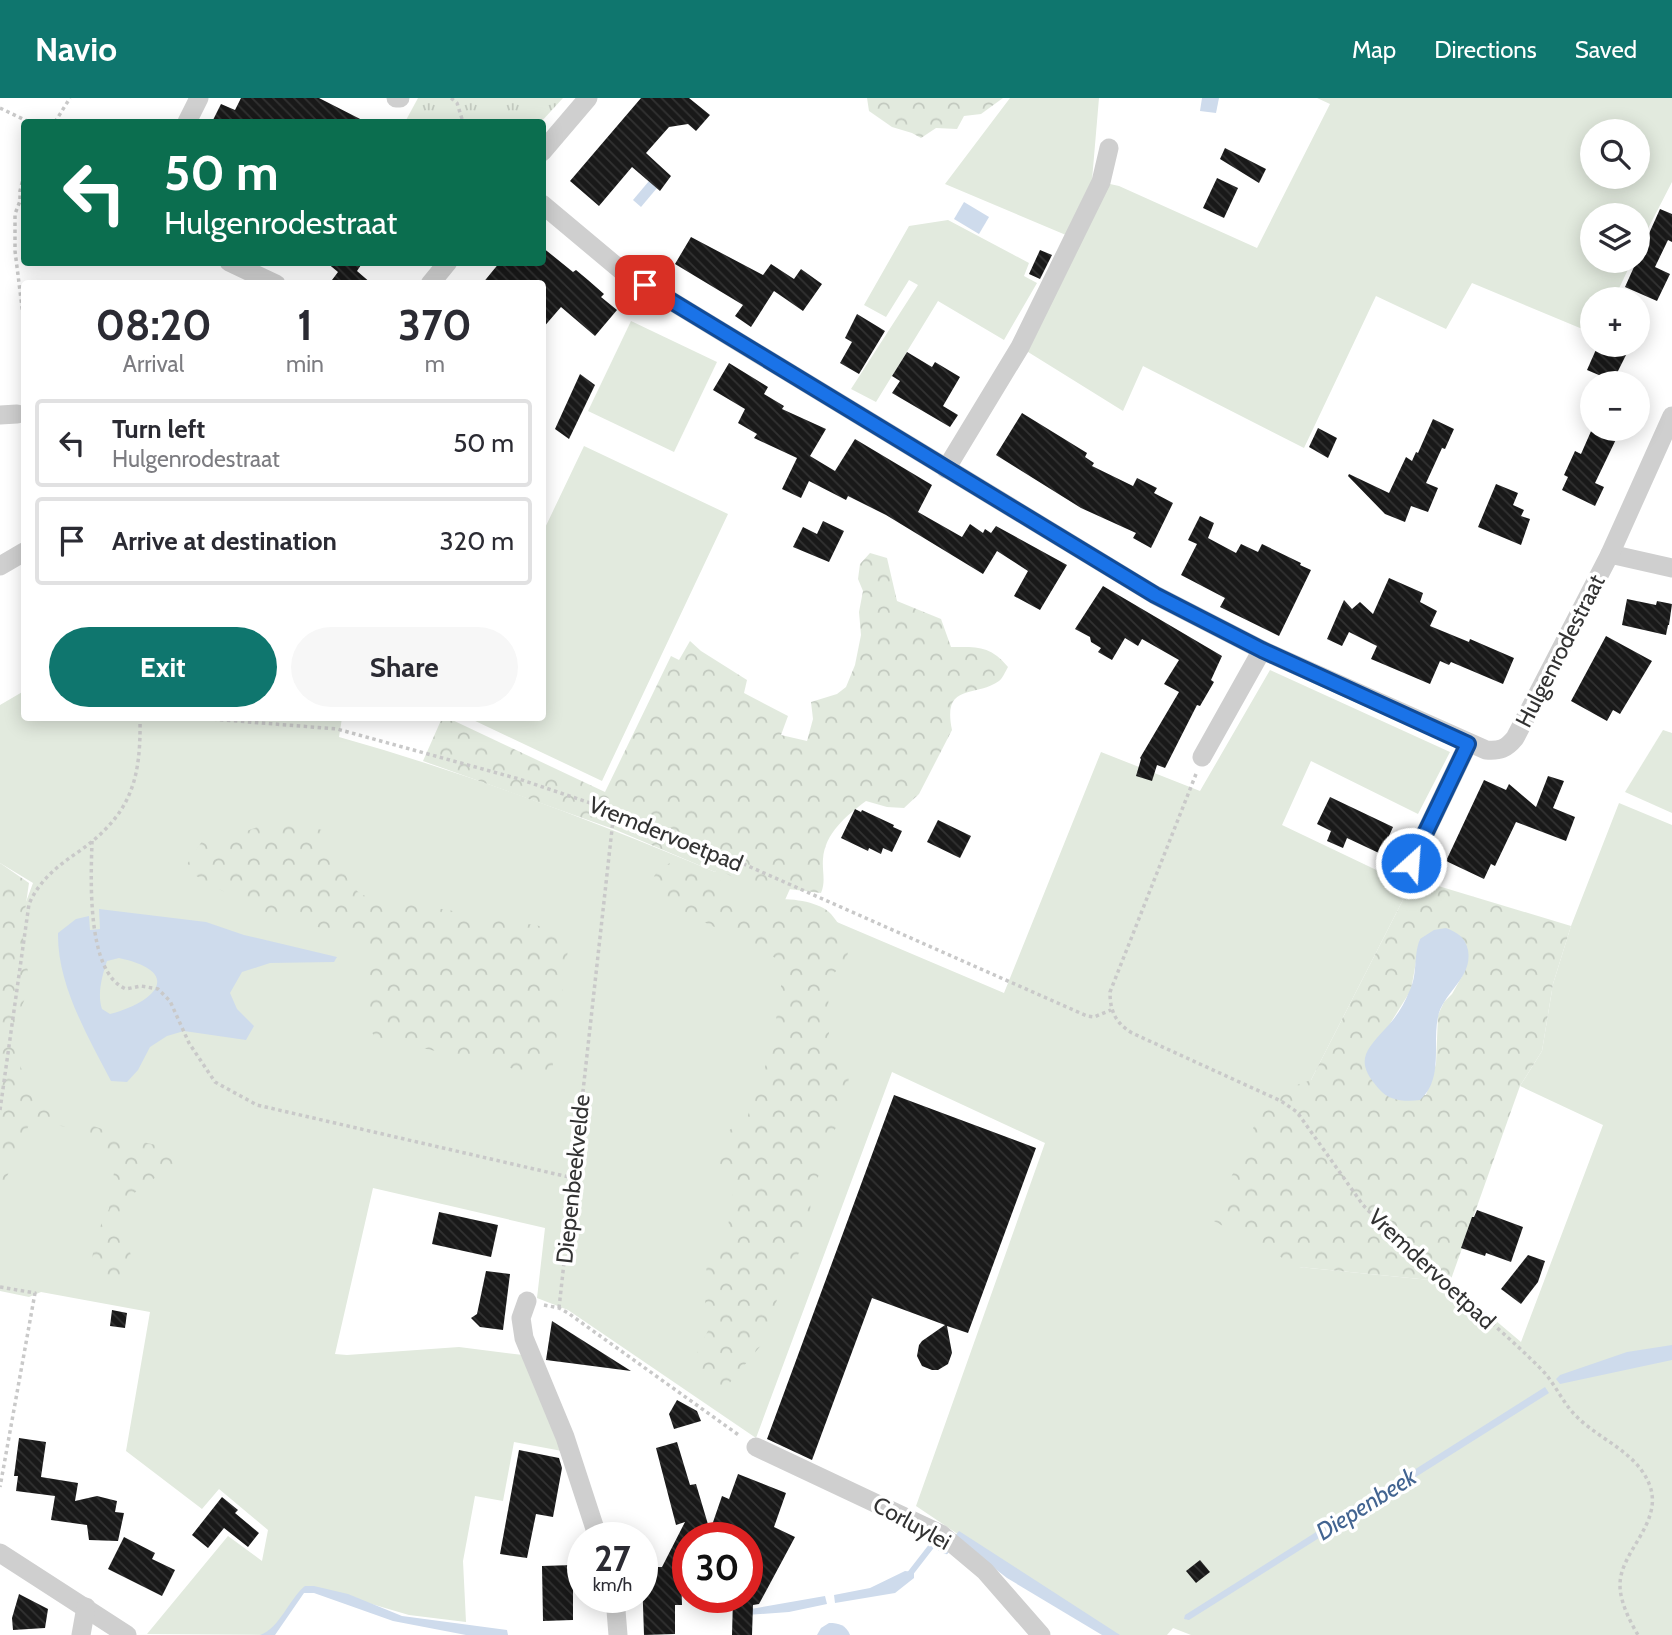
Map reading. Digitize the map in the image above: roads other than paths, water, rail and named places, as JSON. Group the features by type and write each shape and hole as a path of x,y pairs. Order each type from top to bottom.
{"street":[{"path":"188,119 199,98"},
{"path":"546,147 588,98"},
{"path":"946,469 1020,347 1101,182 1109,148"},
{"name":"Hulgenrodestraat","path":"546,207 622,271 1155,595 1262,650 1468,744 1499,751 1508,747 1515,738 1610,554 1672,416"},
{"path":"238,266 267,280"},
{"path":"433,280 444,266"},
{"path":"0,566 21,554"},
{"name":"Hulgenrodestraat","path":"1610,554 1672,568"},
{"path":"1202,757 1262,650"},
{"path":"1411,863 1468,744"},
{"path":"527,1301 520,1318 524,1338 565,1437 593,1522"},
{"name":"Corluylei","path":"756,1447 941,1534 985,1571 1041,1635"},
{"path":"0,1553 127,1635"},
{"path":"81,1635 86,1607"},
{"path":"616,1613 618,1635"}],"water":[{"path":"1202,98 1219,98 1216,113 1200,111"},
{"path":"649,181 657,188 641,207 633,200"},
{"path":"964,202 989,217 979,234 954,219"},
{"path":"99,909 206,922 244,935 337,957 334,962 270,963 242,972 230,993 237,1009 254,1026 246,1040 184,1031 167,1036 150,1047 138,1070 127,1082 111,1081 68,991 59,952 58,933 76,919 89,916 90,930 100,929","holes":["119,958 151,971 157,979 156,987 150,995 126,1009 110,1014 102,1009 100,991 107,961"]},
{"path":"1446,928 1463,939 1468,950 1468,960 1462,977 1438,1017 1432,1082 1420,1100 1403,1101 1392,1098 1383,1093 1372,1080 1365,1058 1372,1044 1396,1016 1407,997 1414,979 1420,939 1434,930"},
{"path":"1672,1345 1672,1360 1560,1384 1556,1379 1560,1375 1627,1352"},
{"path":"1545,1387 1549,1393 1189,1620 1184,1619 1185,1615"},
{"path":"959,1531 1120,1635 1102,1635 1007,1578 954,1537"},
{"path":"905,1571 914,1572 914,1578 895,1593 835,1603 834,1595 870,1588"},
{"path":"305,1586 348,1594 402,1616 507,1630 508,1635 466,1635 393,1621 314,1593 304,1593 275,1635 260,1635 279,1620"},
{"path":"825,1596 827,1604 789,1612 746,1615 763,1613 763,1607"},
{"path":"829,1623 842,1625 850,1635 817,1635 821,1628"}],"waterway":[{"name":"Diepenbeek","path":"909,1575 933,1544 946,1551"}]}
